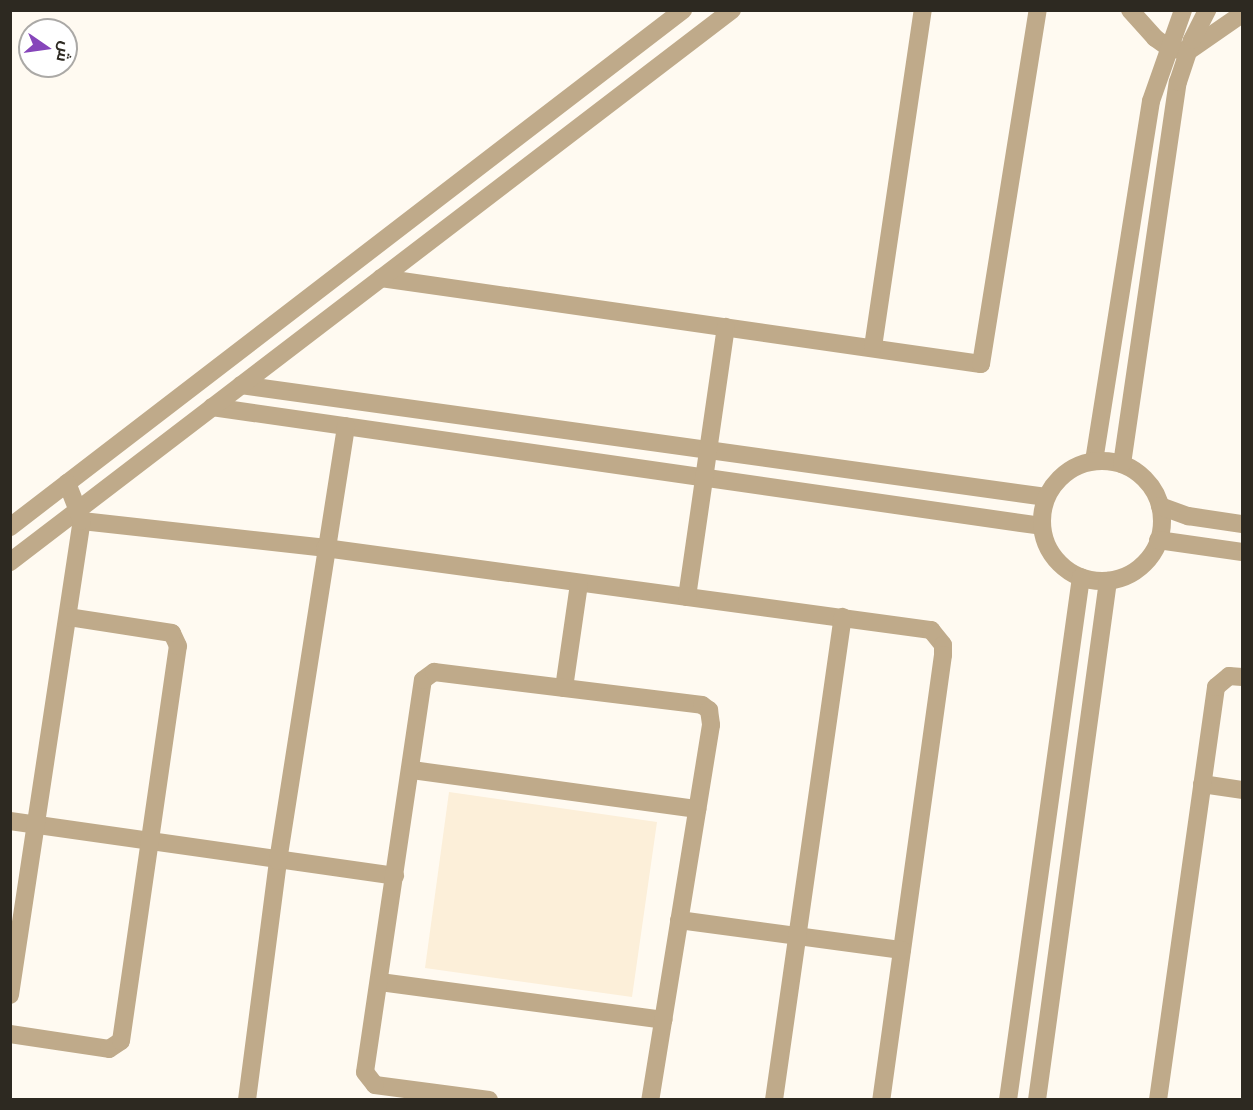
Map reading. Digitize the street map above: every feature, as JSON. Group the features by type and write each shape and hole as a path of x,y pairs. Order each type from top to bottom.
{"street":[{"path":"10,527 683,10"},
{"path":"10,562 80,515 212,407 732,10"},
{"path":"873,347 923,10"},
{"path":"381,278 981,364 1038,10"},
{"path":"1130,10 1146,30 1168,47 1187,51 1242,14"},
{"path":"1094,461 1151,101 1168,47 1183,10"},
{"path":"1122,464 1174,106 1187,51 1207,10"},
{"path":"687,597 726,327"},
{"path":"242,385 1047,497"},
{"path":"212,407 1042,526"},
{"path":"247,1100 278,861 346,426"},
{"path":"1094,461 1122,464 1146,481 1160,506 1158,540 1144,563 1108,581 1082,577 1069,572 1051,552 1042,526 1047,497 1070,470 1094,461"},
{"path":"10,994 69,617 80,515 67,483"},
{"path":"1160,506 1188,516 1242,524"},
{"path":"80,515 931,630 943,645 902,950 886,1099"},
{"path":"1158,540 1242,552"},
{"path":"1008,1100 1082,577"},
{"path":"1037,1100 1108,581"},
{"path":"564,688 579,584"},
{"path":"10,1034 109,1049 121,1041 150,841 178,641 172,633 69,617"},
{"path":"774,1100 843,617"},
{"path":"489,1100 375,1085 365,1072 412,770 423,680 428,674 441,672 702,705 709,710 712,717 650,1100"},
{"path":"1160,1099 1216,687 1223,678 1242,677"},
{"path":"412,770 697,809"},
{"path":"1202,784 1242,790"},
{"path":"10,821 395,876"},
{"path":"679,920 902,950"},
{"path":"380,981 663,1020"}],"shaded area":[{"path":"449,792 657,822 632,997 425,968"}]}
